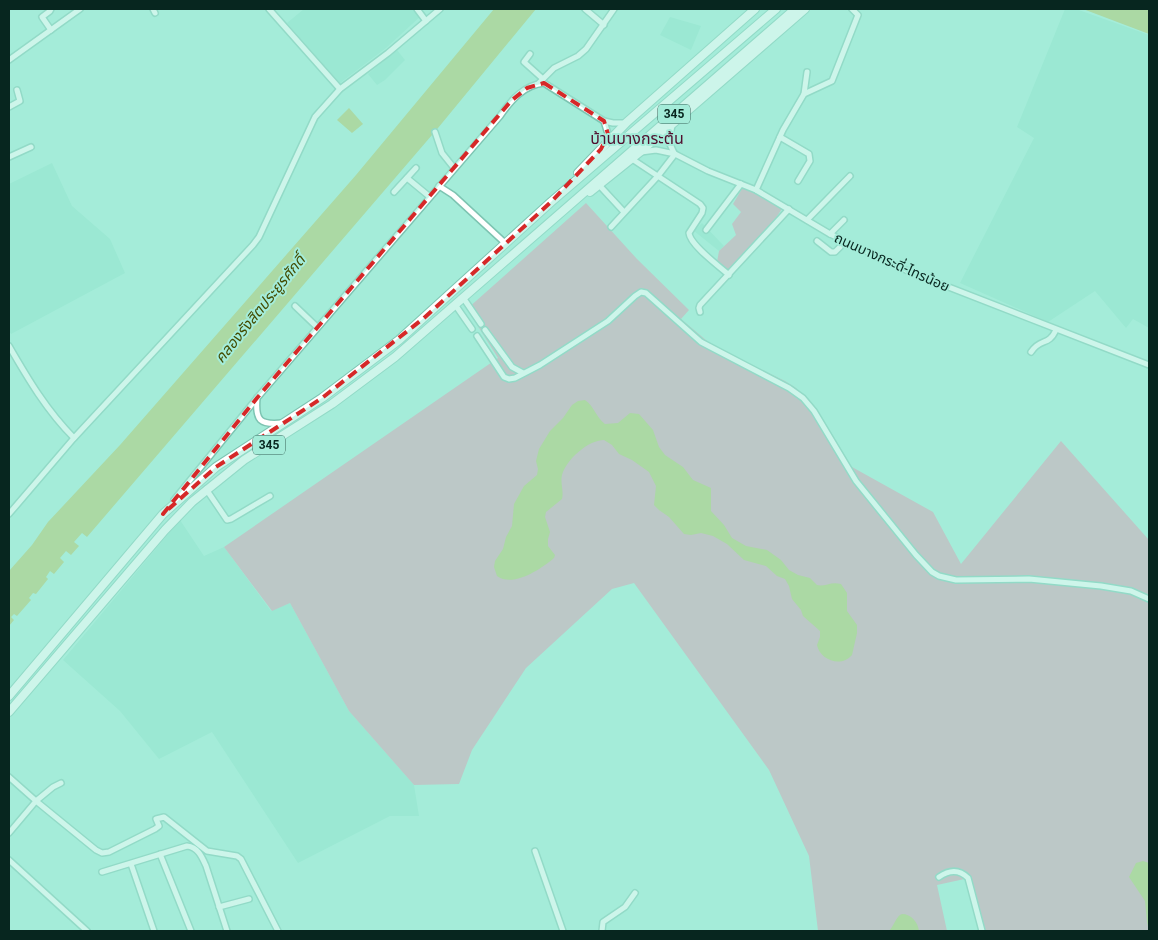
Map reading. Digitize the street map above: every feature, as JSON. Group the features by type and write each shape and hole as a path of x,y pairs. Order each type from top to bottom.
{"main road":[{"path":"552,202 627,122 755,9"},
{"name":"345","path":"9,696 163,514 216,467 322,398 392,346 505,243 776,9"},
{"name":"345","path":"9,712 165,530 206,489 244,460 332,404 370,377 456,306 561,212 795,9"},
{"path":"561,212 600,186 805,9"}],"street":[{"path":"50,9 42,17 51,30"},
{"path":"9,60 80,9"},
{"path":"268,9 340,89"},
{"path":"417,9 426,21"},
{"path":"9,514 74,438 253,245 259,237 315,117 340,89 388,53 440,9"},
{"path":"585,9 604,25"},
{"path":"163,514 256,398 511,101 527,88 541,81 554,68 578,56 586,49 614,9"},
{"path":"804,94 832,81 858,15 852,9"},
{"path":"530,54 524,62 541,81 604,121 619,124 627,122"},
{"path":"756,190 780,137 804,94 807,72"},
{"path":"9,107 20,101 17,90"},
{"path":"601,150 607,141 608,134 604,121"},
{"path":"611,227 658,176 675,154 669,142 672,125"},
{"path":"435,132 442,153 454,168"},
{"path":"780,137 809,154 810,161 798,181"},
{"path":"9,157 31,147"},
{"name":"ถนนบางกระดี่-ไทรน้อย","path":"640,152 656,150 675,154 708,171 756,190 845,242 919,276 1149,365"},
{"path":"632,159 700,204 703,208 702,213 689,236 695,245 729,275"},
{"path":"394,192 416,168"},
{"path":"806,220 850,176"},
{"path":"407,178 430,197"},
{"path":"706,230 741,184"},
{"path":"439,186 453,195 505,243"},
{"path":"600,186 624,212"},
{"path":"700,312 700,305 790,209"},
{"path":"830,234 844,220"},
{"path":"817,241 831,252 835,252 845,242"},
{"path":"477,336 504,376 509,379 515,378 540,365 600,327 641,292 646,293 701,342 783,385 803,398 814,411 856,481 925,566 932,572 939,576 956,580 1029,579 1101,586 1131,592 1149,599"},
{"path":"464,299 481,324"},
{"path":"296,306 317,327"},
{"path":"456,306 472,329"},
{"path":"485,330 512,367 523,373"},
{"path":"1031,352 1040,342 1048,341 1052,338 1056,330"},
{"path":"9,346 44,403 58,422 74,438"},
{"path":"256,398 257,416 262,422 268,424 283,423"},
{"path":"206,489 227,520 270,496"},
{"path":"9,777 102,853 109,852 155,829 159,826 156,819 164,817 208,852 237,856 241,859 278,931"},
{"path":"9,833 36,801 53,786 61,783"},
{"path":"102,872 192,846 197,850 206,866 227,931"},
{"path":"535,851 563,931"},
{"path":"160,854 191,931"},
{"path":"9,860 87,931"},
{"path":"131,864 154,931"},
{"path":"939,877 945,873 956,871 968,878 982,931"},
{"path":"602,931 603,922 625,908 635,894"},
{"path":"220,907 249,899"}],"highlighted area":[{"path":"544,83 604,121 608,134 601,149 551,202 424,318 322,398 216,467 163,514 257,398 511,101 527,88"}],"shaded area":[{"path":"304,9 419,9 423,14 386,48 340,83 287,23"},
{"path":"1065,9 1076,9 1149,35 1149,328 1133,319 1126,328 1095,291 1048,322 960,283 1034,138 1017,127"},
{"path":"670,17 701,26 691,50 660,35"},
{"path":"397,50 405,60 385,80 377,85 368,74"},
{"path":"52,163 72,206 110,239 125,273 11,334 9,331 9,184"},
{"path":"743,187 757,191 783,207 776,218 727,271 717,262 719,251 736,235 732,224 741,212 733,204"},
{"path":"586,203 637,259 689,310 681,319 713,346 796,388 824,428 843,462 933,512 961,564 1061,441 1149,540 1149,931 983,931 969,878 937,885 947,931 818,931 809,856 769,770 634,583 612,589 526,668 472,750 459,784 414,785 349,711 290,603 272,611 224,547 498,358 467,309"},
{"path":"702,223 724,246 719,251 694,231"},
{"path":"180,520 204,556 224,547 271,611 290,603 349,711 414,785 419,816 390,816 298,863 212,732 159,759 120,711 63,660"}],"water":[{"name":"คลองรังสิตประยูรศักดิ์","path":"494,9 536,9 438,128 87,537 82,533 74,542 79,546 71,555 66,551 60,558 64,562 54,574 50,571 46,577 48,579 36,594 33,593 29,598 31,600 17,616 14,614 11,617 14,620 9,626 9,571 32,545 48,522 120,445 356,175"},
{"path":"1083,9 1149,9 1149,34"},
{"path":"349,108 363,124 352,133 337,120"},
{"path":"585,400 605,424 618,423 630,413 639,414 653,430 659,447 665,455 683,467 693,480 711,488 711,511 724,525 732,538 746,546 767,550 781,560 789,570 810,578 817,585 841,584 847,593 847,611 857,625 852,655 847,659 837,662 822,655 817,645 820,631 803,616 801,610 792,599 785,579 777,576 766,566 744,560 727,544 713,536 701,533 684,534 669,517 654,505 656,486 649,472 632,460 619,454 612,445 604,440 591,443 578,452 564,469 561,481 562,499 546,512 545,517 550,532 548,546 555,555 554,558 527,576 511,580 497,576 494,567 495,561 503,549 506,537 512,526 514,504 524,486 537,475 536,461 539,449 550,431 563,418 572,405 578,401"},
{"path":"1143,861 1149,863 1149,931 1145,901 1129,877 1136,863"},
{"path":"902,914 908,915 913,919 919,931 889,931"}],"district":[{"name":"บ้านบางกระต้น","path":"637,138"}]}
